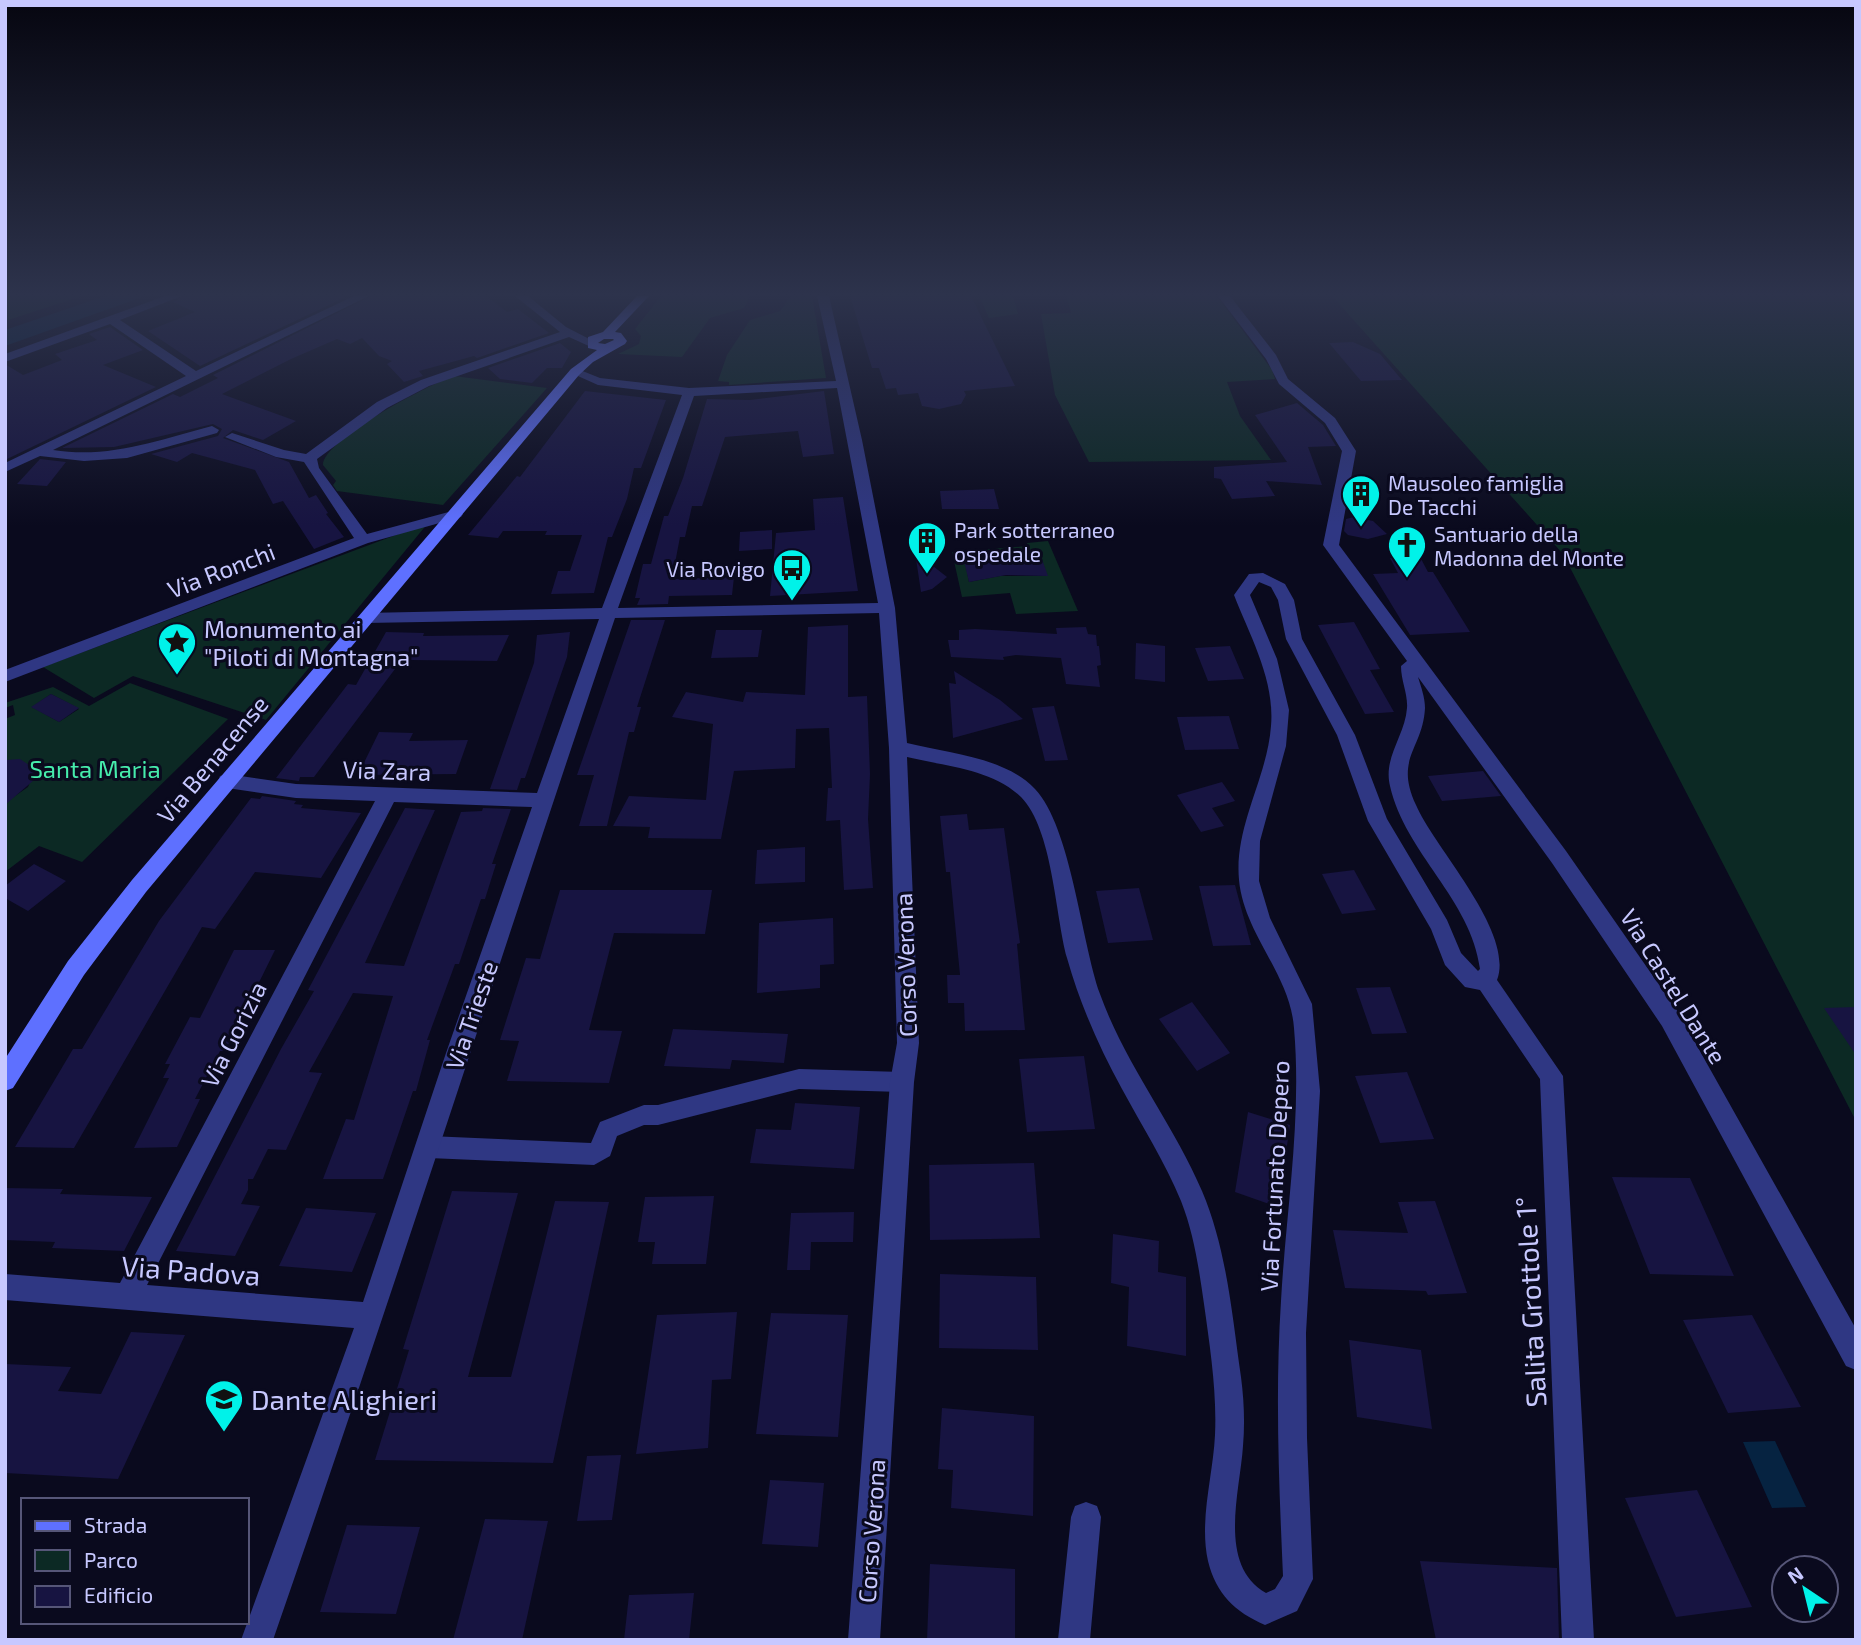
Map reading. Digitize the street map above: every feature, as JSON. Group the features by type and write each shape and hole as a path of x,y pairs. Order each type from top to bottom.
{"main road":[{"name":"Via Benacense","path":"5,1080 76,968 228,781 574,373"}],"street":[{"path":"190,373 196,377"},
{"path":"5,468 205,373"},
{"path":"363,540 312,467 310,459 314,452 411,390 461,373"},
{"path":"577,373 598,381 689,392 842,384"},
{"name":"Corso Verona","path":"840,373 887,608 898,748 908,1043 902,1082 864,1640"},
{"name":"Via Castel Dante","path":"1279,373 1283,381 1329,421 1349,451 1331,545 1559,856 1670,1019 1856,1356"},
{"name":"Via Trieste","path":"257,1640 372,1316 429,1147 457,1053 689,392"},
{"path":"38,452 81,459 121,457 212,430"},
{"path":"232,437 281,454 310,459"},
{"name":"Via Ronchi","path":"5,676 363,540 456,514"},
{"name":"Via Fortunato Depero","path":"898,748 985,771 1013,782 1027,792 1043,815 1071,933 1096,1013 1194,1201 1204,1236 1226,1368 1230,1443 1220,1523 1222,1558 1230,1582 1248,1603 1265,1609 1286,1600 1298,1578 1289,1389 1309,1064 1302,1003 1256,906 1249,882 1250,837 1280,727 1279,703 1273,676 1242,595 1250,579 1267,578 1277,584 1286,600 1293,639 1346,735 1378,821 1435,917 1453,959 1473,980 1486,981"},
{"path":"365,618 887,608"},
{"path":"1417,663 1409,666 1416,711 1398,766 1401,784 1423,837 1487,942 1493,963 1492,975 1486,981"},
{"name":"Via Zara","path":"228,781 296,791 545,800"},
{"name":"Via Gorizia","path":"127,1297 387,796"},
{"name":"Salita Grottole 1°","path":"1486,981 1551,1076 1578,1640"},
{"path":"429,1147 594,1154 602,1148 608,1129 644,1115 658,1115 799,1079 902,1082"},
{"name":"Via Padova","path":"5,1287 372,1316"},
{"path":"1074,1640 1086,1517"}],"green space":[{"path":"721,373 825,373 826,378 729,385 729,382 718,381"},
{"path":"1051,373 1273,373 1275,379 1227,382 1240,416 1271,460 1089,462 1055,395"},
{"path":"1401,373 1856,373 1856,1121 1563,554"},
{"path":"454,376 547,388 443,505 337,491 333,485 336,481 323,465 328,454 340,441 401,401"},
{"path":"428,523 266,720 133,676 94,698 43,667"},
{"path":"1048,541 1078,611 1016,614 1010,593 962,597 952,552 1028,546 1027,543","holes":["1039,551 1047,576 1000,576 969,582 964,557 994,554 996,560 1010,553"]},
{"name":"Santa Maria","path":"130,683 228,719 82,862 39,846 5,872 5,803 28,787 35,770 20,760 5,761 5,719 15,715 13,705 5,708 5,703 53,687 89,706","holes":["51,694 79,709 59,722 32,707"]}],"water":[{"path":"1775,1441 1806,1507 1772,1508 1743,1442"}],"building":[{"path":"5,373 23,375 29,373 122,373 156,387 5,460"},
{"path":"264,373 222,394 296,421 263,440 233,430 223,438 289,462 309,498 316,495 328,513 326,514 344,537 314,549 283,501 273,504 255,470 192,453 177,462 151,454 218,436 222,429 213,424 114,447 62,448 173,394 180,397 218,378 213,375"},
{"path":"395,373 420,373 423,376 404,382"},
{"path":"493,373 542,373 532,383 500,379"},
{"path":"881,373 1009,373 1015,386 964,391 966,395 961,404 939,409 922,406 918,393 898,395 896,388 886,389"},
{"path":"1354,373 1396,373 1402,380 1361,381"},
{"path":"585,391 666,400 641,468 634,468 627,499 612,537 608,537 594,593 551,594 558,571 570,571 582,535 545,535 547,531 503,531 498,538 468,535 517,476 520,477"},
{"path":"824,391 834,454 803,457 798,431 725,437 702,506 692,506 685,537 680,537 672,579 734,577 732,595 669,596 668,604 637,605 640,598 635,598 643,564 651,564 664,516 668,516 683,478 707,399 750,400"},
{"path":"1297,403 1323,425 1336,446 1308,447 1322,485 1266,481 1275,496 1232,499 1221,479 1214,478 1214,467 1287,462 1255,415"},
{"path":"40,459 66,462 47,486 17,484"},
{"path":"994,489 999,509 942,509 940,491"},
{"path":"843,497 858,591 770,596 776,533 815,530 813,499"},
{"name":"Mausoleo famiglia De Tacchi","path":"1354,517 1373,521 1387,534 1368,539 1348,535 1344,531 1346,519"},
{"path":"772,530 772,549 739,551 740,532"},
{"path":"1039,551 1048,576 1006,575 969,582 963,557"},
{"name":"Park sotterraneo ospedale","path":"915,552 947,577 932,589 921,592"},
{"path":"1420,557 1428,572 1433,572 1470,632 1410,635 1373,574 1398,573 1390,558"},
{"path":"631,620 665,620 637,707 641,707 634,732 629,732 607,826 579,826 594,775 577,775"},
{"path":"1354,622 1380,669 1370,670 1394,712 1365,714 1318,625"},
{"path":"848,625 848,697 867,696 870,774 868,819 873,888 844,890 840,820 826,821 828,788 832,788 829,728 796,729 795,768 734,771 721,839 648,838 650,827 613,826 629,796 706,800 713,724 672,717 686,692 743,702 746,692 805,695 808,627"},
{"path":"1086,627 1088,634 1096,635 1099,646 1101,665 1097,666 1100,687 1066,684 1061,658 1016,655 1003,657 1004,660 951,657 948,640 959,640 959,630 1057,634 1056,628"},
{"path":"716,630 762,630 758,657 711,658"},
{"path":"386,632 424,633 423,636 509,635 497,661 410,660 407,666 401,661 314,777 300,777 299,781 276,778 348,684 356,685"},
{"path":"570,632 567,657 525,778 521,778 517,790 490,789 534,663 537,635"},
{"path":"1136,643 1165,646 1165,682 1135,679"},
{"path":"1230,646 1244,679 1208,681 1195,648"},
{"path":"954,671 1000,700 1023,719 953,738 949,683 956,684"},
{"path":"51,694 79,708 59,722 31,707"},
{"path":"1054,706 1068,760 1045,761 1032,708"},
{"path":"1229,716 1239,749 1185,750 1177,717"},
{"path":"379,732 413,733 409,741 468,740 456,774 358,775"},
{"path":"20,759 35,769 34,780 5,805 5,760"},
{"path":"1483,771 1501,796 1442,801 1428,776"},
{"path":"1222,782 1235,801 1212,808 1224,826 1201,832 1177,795"},
{"path":"262,796 296,801 294,804 303,805 301,808 361,813 321,878 255,872 215,929 202,927 74,1148 15,1147 73,1049 82,1049 159,921 251,798 260,799"},
{"path":"405,808 435,810 365,963 404,966 461,812 482,811 483,808 511,809 492,864 496,864 485,899 481,899 459,964 455,964 427,1040 430,1040 416,1091 413,1091 383,1179 323,1179 346,1119 354,1120 393,996 353,993 309,1072 322,1073 286,1150 268,1149 253,1179 248,1179 248,1190 241,1204 260,1206 235,1256 176,1251 314,991 308,990"},
{"path":"967,814 969,830 1004,828 1020,943 1017,944 1025,1030 965,1031 964,1003 948,1003 947,975 960,975 950,872 946,872 940,816"},
{"path":"805,847 805,882 755,884 757,850"},
{"path":"34,864 66,881 28,911 5,898 5,886"},
{"path":"1354,870 1376,910 1342,914 1322,874"},
{"path":"1235,885 1251,945 1213,946 1199,886"},
{"path":"1139,888 1153,940 1108,943 1096,891"},
{"path":"560,890 712,890 705,934 614,933 589,1030 622,1031 609,1083 507,1081 519,1041 500,1040 526,958 540,959"},
{"path":"833,918 834,964 820,965 820,988 757,993 759,923"},
{"path":"234,950 275,950 225,1051 220,1051 195,1099 200,1099 177,1147 134,1148 169,1078 163,1078 170,1064 165,1064 190,1017 200,1018"},
{"path":"1390,987 1407,1033 1372,1034 1356,988"},
{"path":"1192,1002 1230,1053 1197,1071 1159,1019"},
{"path":"1856,1007 1856,1055 1824,1008"},
{"path":"673,1029 788,1034 784,1063 732,1060 730,1069 664,1066"},
{"path":"1084,1056 1095,1129 1027,1132 1019,1059"},
{"path":"1407,1072 1434,1139 1380,1143 1355,1076"},
{"path":"795,1103 860,1107 854,1169 750,1163 756,1129 791,1130"},
{"path":"1248,1112 1290,1125 1278,1207 1235,1192"},
{"path":"1034,1163 1040,1238 930,1240 929,1165"},
{"path":"1612,1177 1690,1178 1734,1276 1650,1274"},
{"path":"5,1188 63,1189 60,1194 152,1197 124,1251 52,1248 55,1242 5,1240"},
{"path":"452,1191 518,1193 468,1377 511,1377 555,1201 609,1202 553,1463 375,1460 409,1350 403,1349"},
{"path":"714,1196 706,1264 652,1264 655,1242 638,1242 645,1197"},
{"path":"1435,1201 1467,1293 1428,1295 1426,1291 1345,1288 1333,1230 1408,1233 1398,1202"},
{"path":"306,1208 376,1213 352,1272 279,1266"},
{"path":"854,1212 853,1242 811,1242 810,1270 787,1270 791,1213"},
{"path":"1113,1234 1159,1241 1158,1272 1186,1277 1186,1356 1127,1346 1129,1287 1111,1283"},
{"path":"940,1274 1036,1277 1038,1350 939,1348"},
{"path":"737,1312 731,1379 712,1380 708,1448 636,1454 657,1315"},
{"path":"771,1313 848,1315 838,1437 756,1434"},
{"path":"1752,1315 1801,1407 1728,1413 1683,1320"},
{"path":"131,1332 185,1335 118,1479 5,1473 5,1364 71,1367 58,1391 101,1394"},
{"path":"1349,1340 1421,1350 1432,1429 1357,1417"},
{"path":"942,1408 1034,1416 1033,1516 951,1508 953,1470 938,1469"},
{"path":"621,1455 612,1520 577,1521 587,1456"},
{"path":"770,1480 824,1483 818,1547 762,1544"},
{"path":"1697,1490 1752,1607 1676,1617 1625,1498"},
{"path":"485,1519 548,1521 522,1640 453,1640"},
{"path":"347,1525 420,1527 396,1614 320,1612"},
{"path":"1420,1561 1557,1568 1559,1640 1436,1640"},
{"path":"930,1564 1015,1569 1015,1640 927,1640"},
{"path":"694,1593 689,1640 624,1640 629,1595"}],"place":[{"name":"Mausoleo famiglia De Tacchi","path":"1361,528"},
{"name":"Park sotterraneo ospedale","path":"927,575"},
{"name":"Santuario della Madonna del Monte","path":"1407,579"},
{"name":"Via Rovigo","path":"792,602"},
{"name":"Monumento ai \"Piloti di Montagna\"","path":"177,676"},
{"name":"Dante Alighieri","path":"224,1433"}]}
